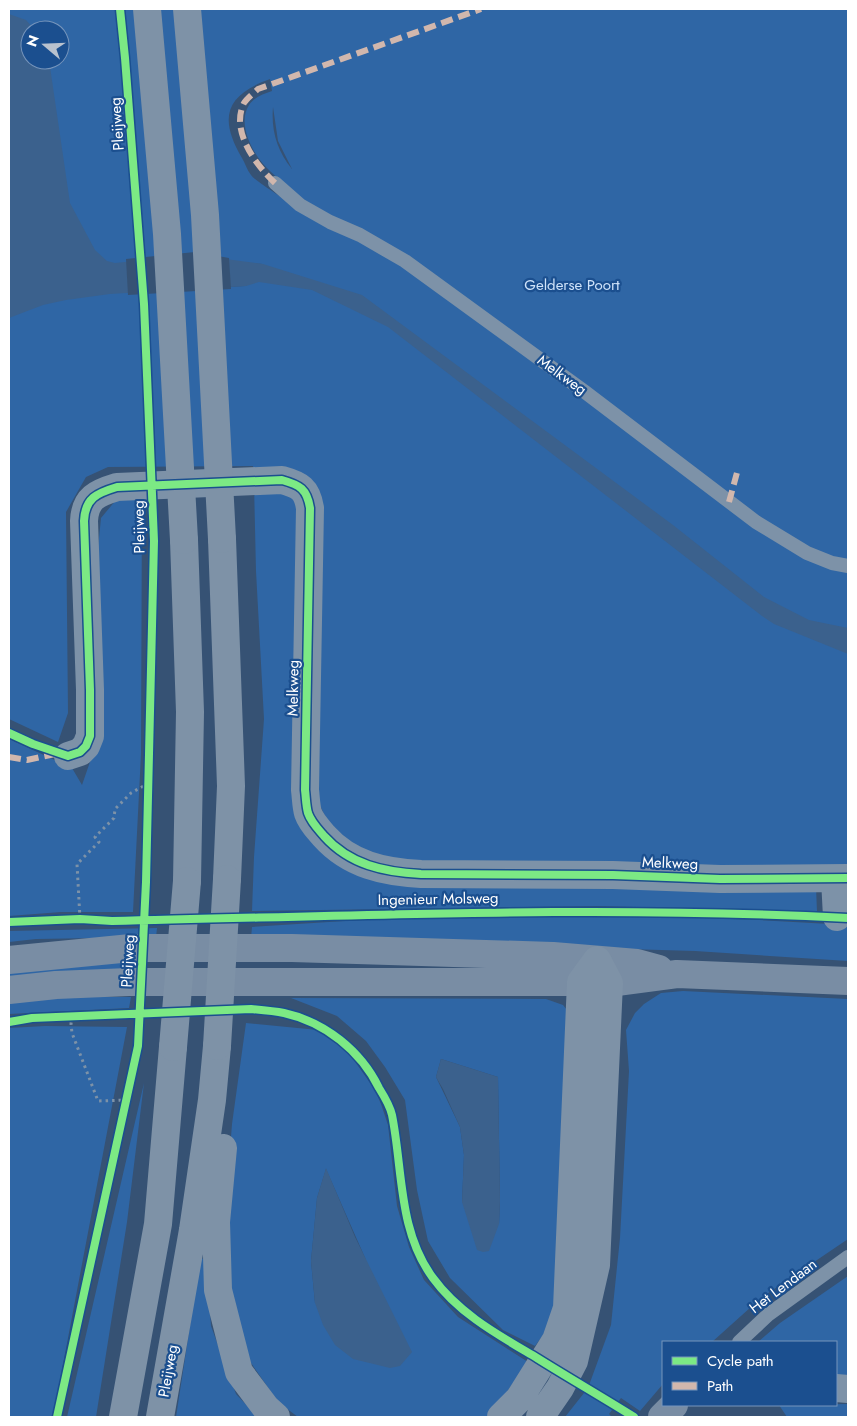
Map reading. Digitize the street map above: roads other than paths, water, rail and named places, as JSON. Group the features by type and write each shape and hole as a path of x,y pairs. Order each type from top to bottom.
{"highway":[{"path":"123,1417 158,1224 187,881 190,712 184,540 167,234 147,9"},
{"name":"Pleijweg","path":"160,1417 193,1230 212,1100 217,1046 231,786 222,539 206,215 187,9"},
{"path":"500,1417 519,1398 556,1340 568,1308 596,975"},
{"path":"540,1417 560,1388 574,1361 596,1265 596,975"},
{"path":"212,1100 223,1146 216,1222 218,1290 240,1372 266,1408 276,1417"}],"main road":[{"path":"9,960 131,948 292,948 553,956 596,975"},
{"path":"9,990 56,985 129,982 517,983 596,975 677,974 848,981"},
{"path":"662,1417 673,1406"}],"street":[{"name":"Melkweg","path":"68,756 80,752 86,746 90,736 84,522 84,511 89,501 101,492 117,487 282,480 293,483 305,492 310,508 305,790 308,814 316,827 338,850 352,860 374,868 398,873 613,875 720,879 842,879 837,917"}],"lane":[{"name":"Melkweg","path":"275,183 300,205 330,222 360,235 405,261 585,392 763,527 807,553 832,563 848,566"},
{"name":"Het Lendaan","path":"740,1341 768,1314 848,1257"}],"park label":[{"name":"Gelderse Poort","path":"572,285"}]}
